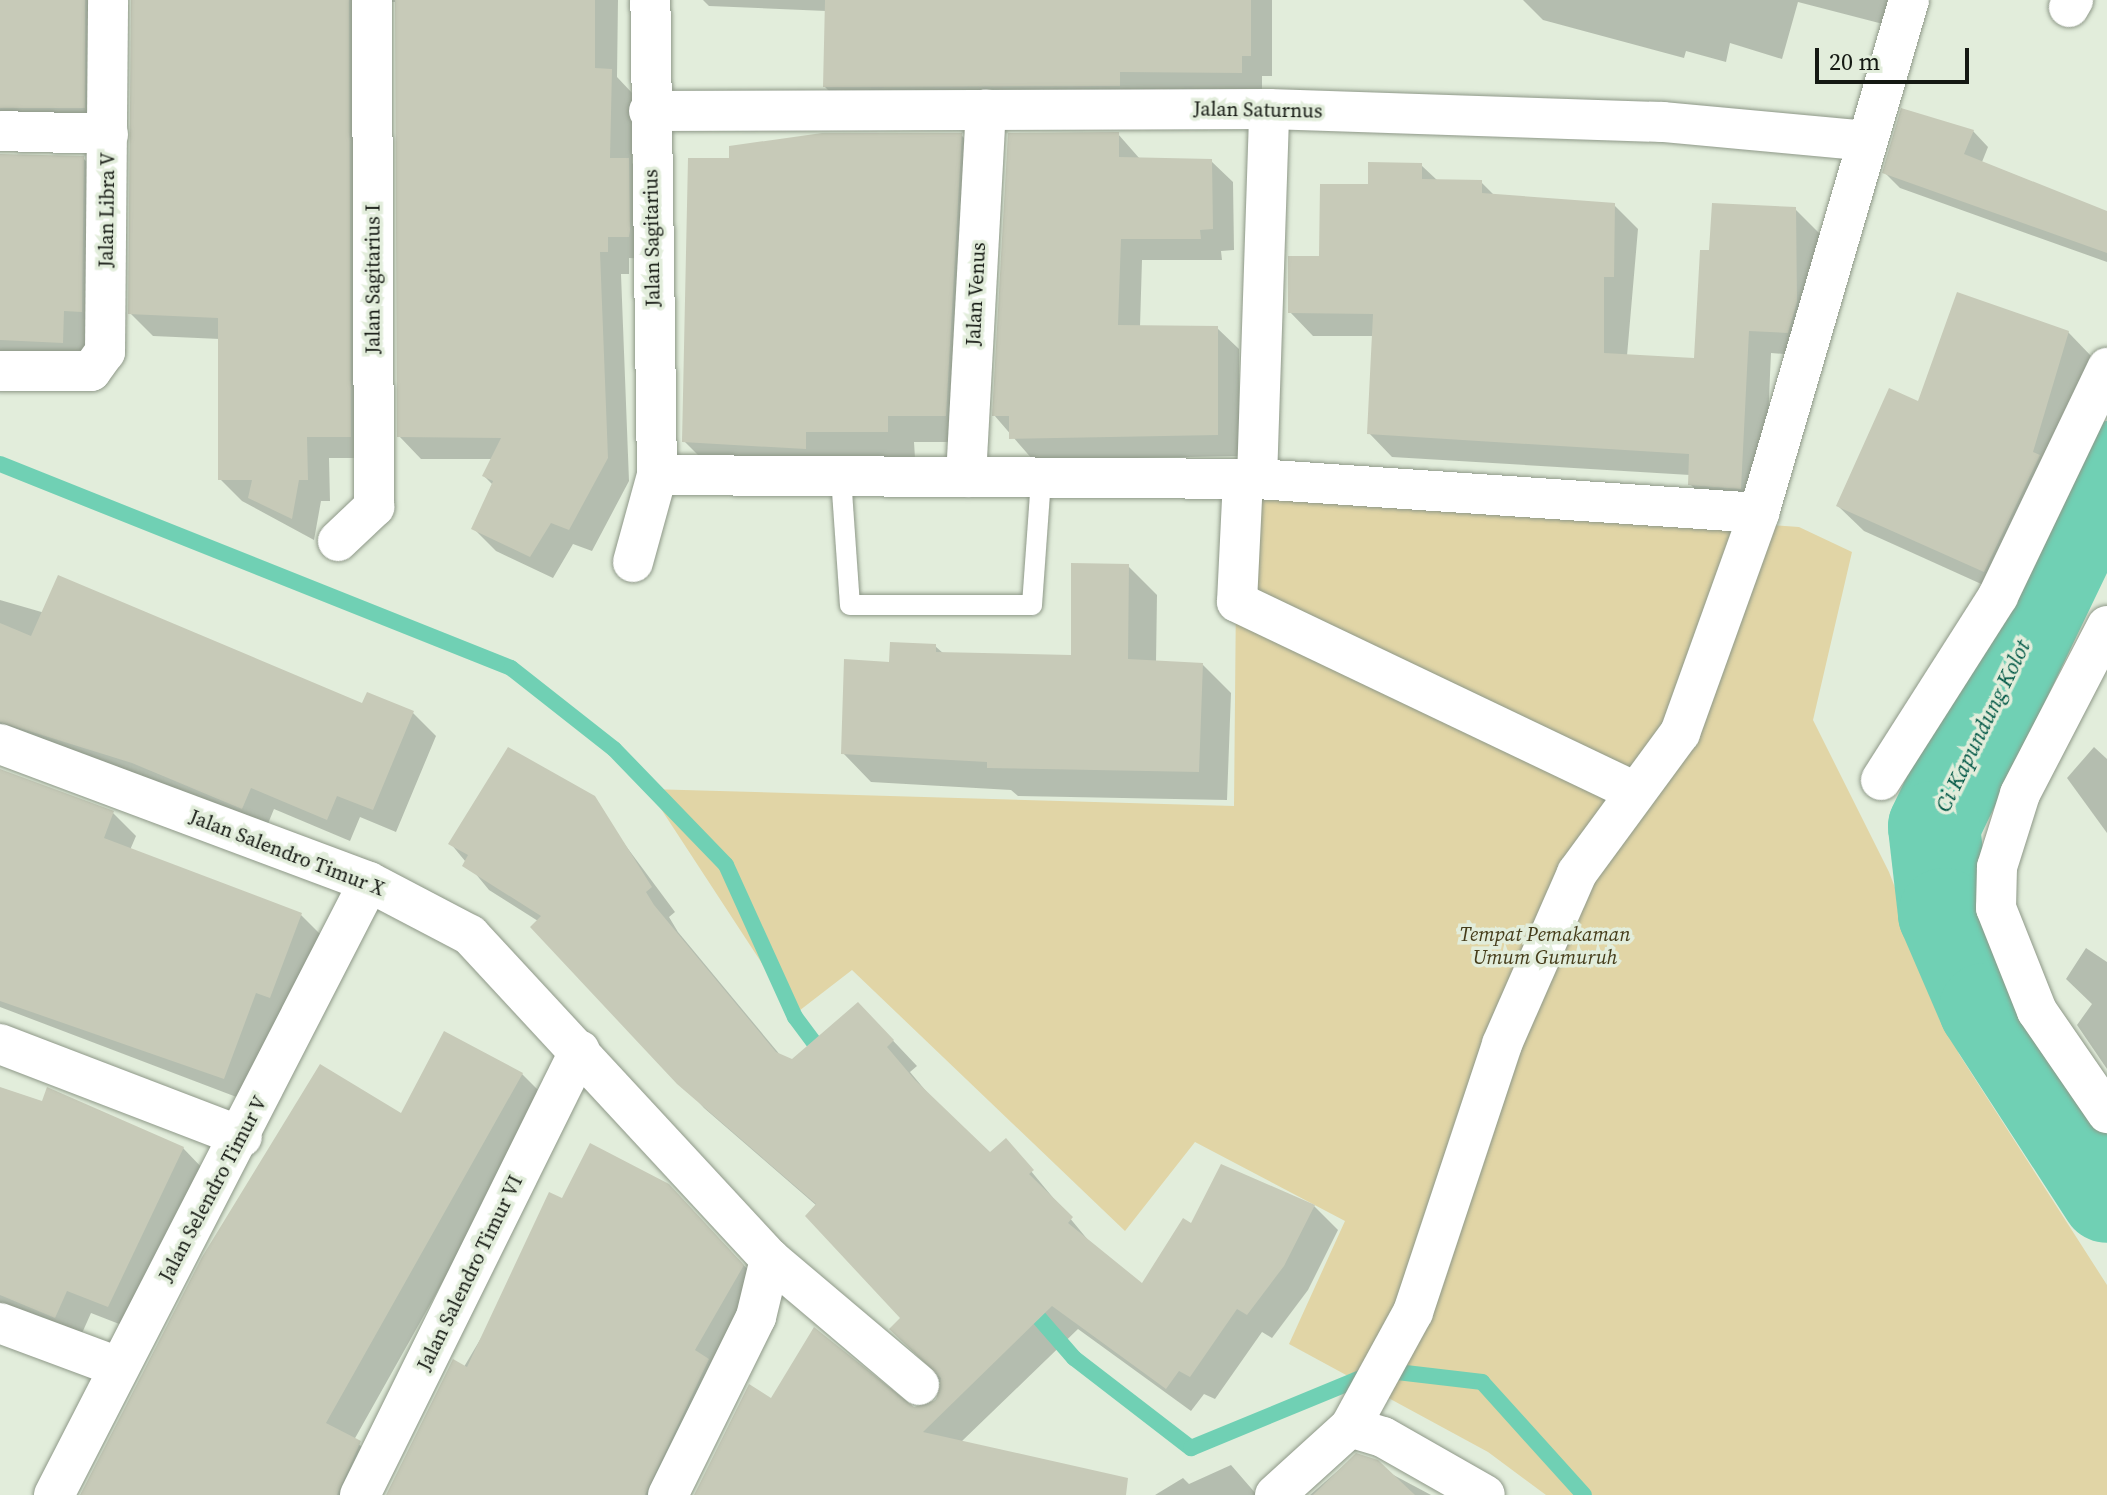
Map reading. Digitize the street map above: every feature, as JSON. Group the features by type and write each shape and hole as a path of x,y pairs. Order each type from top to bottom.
{"street":[{"name":"Jalan Libra V","path":"0,371 47,374 91,371 105,352 108,0"},
{"name":"Jalan Sagitarius I","path":"338,541 374,507 372,0"},
{"name":"Jalan Sagitarius","path":"633,562 657,475 649,111 650,0"},
{"path":"1275,1495 1356,1415 1413,1312 1502,1044 1577,873 1634,791 1680,733 1759,513 1909,0"},
{"path":"1269,109 1250,479 1237,602 1634,791"},
{"name":"Jalan Saturnus","path":"649,111 1269,109 1663,122 1866,141"},
{"name":"Jalan Venus","path":"966,477 986,110"},
{"path":"0,131 108,134"},
{"path":"1881,780 1998,596 2107,368"},
{"path":"657,475 1250,479 1759,513"},
{"path":"2107,626 2020,794 1997,867 1996,908 2037,1011 2107,1113"},
{"name":"Jalan Salendro Timur X","path":"0,744 369,882 470,935 580,1050 770,1259 919,1385"},
{"name":"Jalan Selendro Timur V","path":"54,1495 118,1367 242,1137 369,882"},
{"path":"0,1044 242,1137"},
{"name":"Jalan Salendro Timur VI","path":"360,1495 580,1050"},
{"path":"668,1495 756,1317 770,1259"},
{"path":"0,1323 118,1367"},
{"path":"1356,1415 1383,1437 1485,1495"}],"lane":[{"path":"841,477 850,605 1032,605 1041,478"}],"green space":[{"name":"Tempat Pemakaman Umum Gumuruh","path":"1237,488 1799,527 1852,552 1813,720 1889,872 1959,1054 2107,1285 2107,1495 1546,1495 1488,1452 1289,1344 1345,1221 1195,1142 1125,1231 852,970 795,1014 648,789 1234,806"}],"building":[{"path":"0,0 85,0 85,108 0,108"},
{"path":"131,0 349,0 351,437 307,437 308,480 299,480 292,519 248,498 252,480 218,480 218,318 128,314"},
{"path":"395,0 595,0 595,68 612,69 610,158 629,158 630,230 629,237 608,237 608,252 600,252 608,458 569,530 551,523 530,557 471,529 493,481 482,476 501,438 397,437"},
{"path":"825,0 1251,0 1251,56 1242,56 1242,73 1120,72 1120,86 823,87"},
{"path":"1901,108 1974,130 1964,154 2107,211 2107,253 1882,173"},
{"path":"1119,132 1119,157 1212,159 1213,229 1200,230 1201,239 1121,239 1118,325 1218,326 1218,435 1009,439 1009,416 992,416 1008,133"},
{"path":"822,133 962,133 946,416 888,416 888,432 806,432 806,449 682,442 688,158 729,158 729,146"},
{"path":"0,154 84,156 82,312 64,311 63,343 0,340"},
{"path":"1368,162 1422,163 1422,179 1482,180 1482,193 1615,203 1614,277 1604,277 1604,353 1694,358 1700,250 1709,250 1712,203 1796,207 1797,302 1788,333 1749,331 1741,489 1688,485 1689,454 1367,434 1373,314 1288,313 1288,256 1319,256 1320,184 1368,184"},
{"path":"1957,292 2069,331 2033,452 2040,455 1984,572 1836,506 1889,388 1918,401"},
{"path":"1071,563 1129,564 1128,659 1203,663 1199,772 987,768 987,762 841,754 844,659 889,662 890,642 936,644 936,652 1071,655"},
{"path":"58,575 362,703 367,692 414,711 373,810 337,796 327,820 251,788 242,809 132,763 0,722 0,623 31,636"},
{"path":"508,747 595,796 652,887 646,892 654,905 776,1052 792,1059 858,1002 894,1040 887,1047 915,1080 990,1152 1006,1138 1034,1170 1029,1174 1073,1217 1068,1223 1142,1283 1183,1218 1191,1223 1221,1164 1315,1205 1284,1266 1247,1315 1237,1309 1190,1377 1179,1371 1166,1389 1052,1306 923,1432 1128,1478 1126,1495 694,1495 749,1384 771,1398 814,1327 914,1407 936,1400 941,1378 889,1329 900,1318 805,1216 816,1204 677,1084 530,927 541,916 462,866 468,855 448,844"},
{"path":"0,769 114,811 104,838 302,913 270,998 256,993 224,1079 0,1001"},
{"path":"444,1031 523,1073 326,1423 361,1441 337,1495 80,1495 202,1257 320,1064 401,1113"},
{"path":"0,1087 42,1101 47,1087 184,1147 108,1307 67,1291 55,1318 0,1295"},
{"path":"590,1143 669,1184 744,1265 695,1350 709,1359 645,1495 386,1495 453,1359 467,1367 549,1192 562,1198"},
{"path":"1356,1453 1378,1460 1415,1495 1313,1495"}],"waterway":[{"path":"0,464 511,668 614,749 726,865 795,1017 824,1056"},
{"name":"Ci Kapundung Kolot","path":"2107,467 1934,827 1944,914 1985,1009 2107,1197"},
{"path":"1026,1303 1074,1358 1191,1448 1380,1370 1482,1382 1584,1495"}]}
